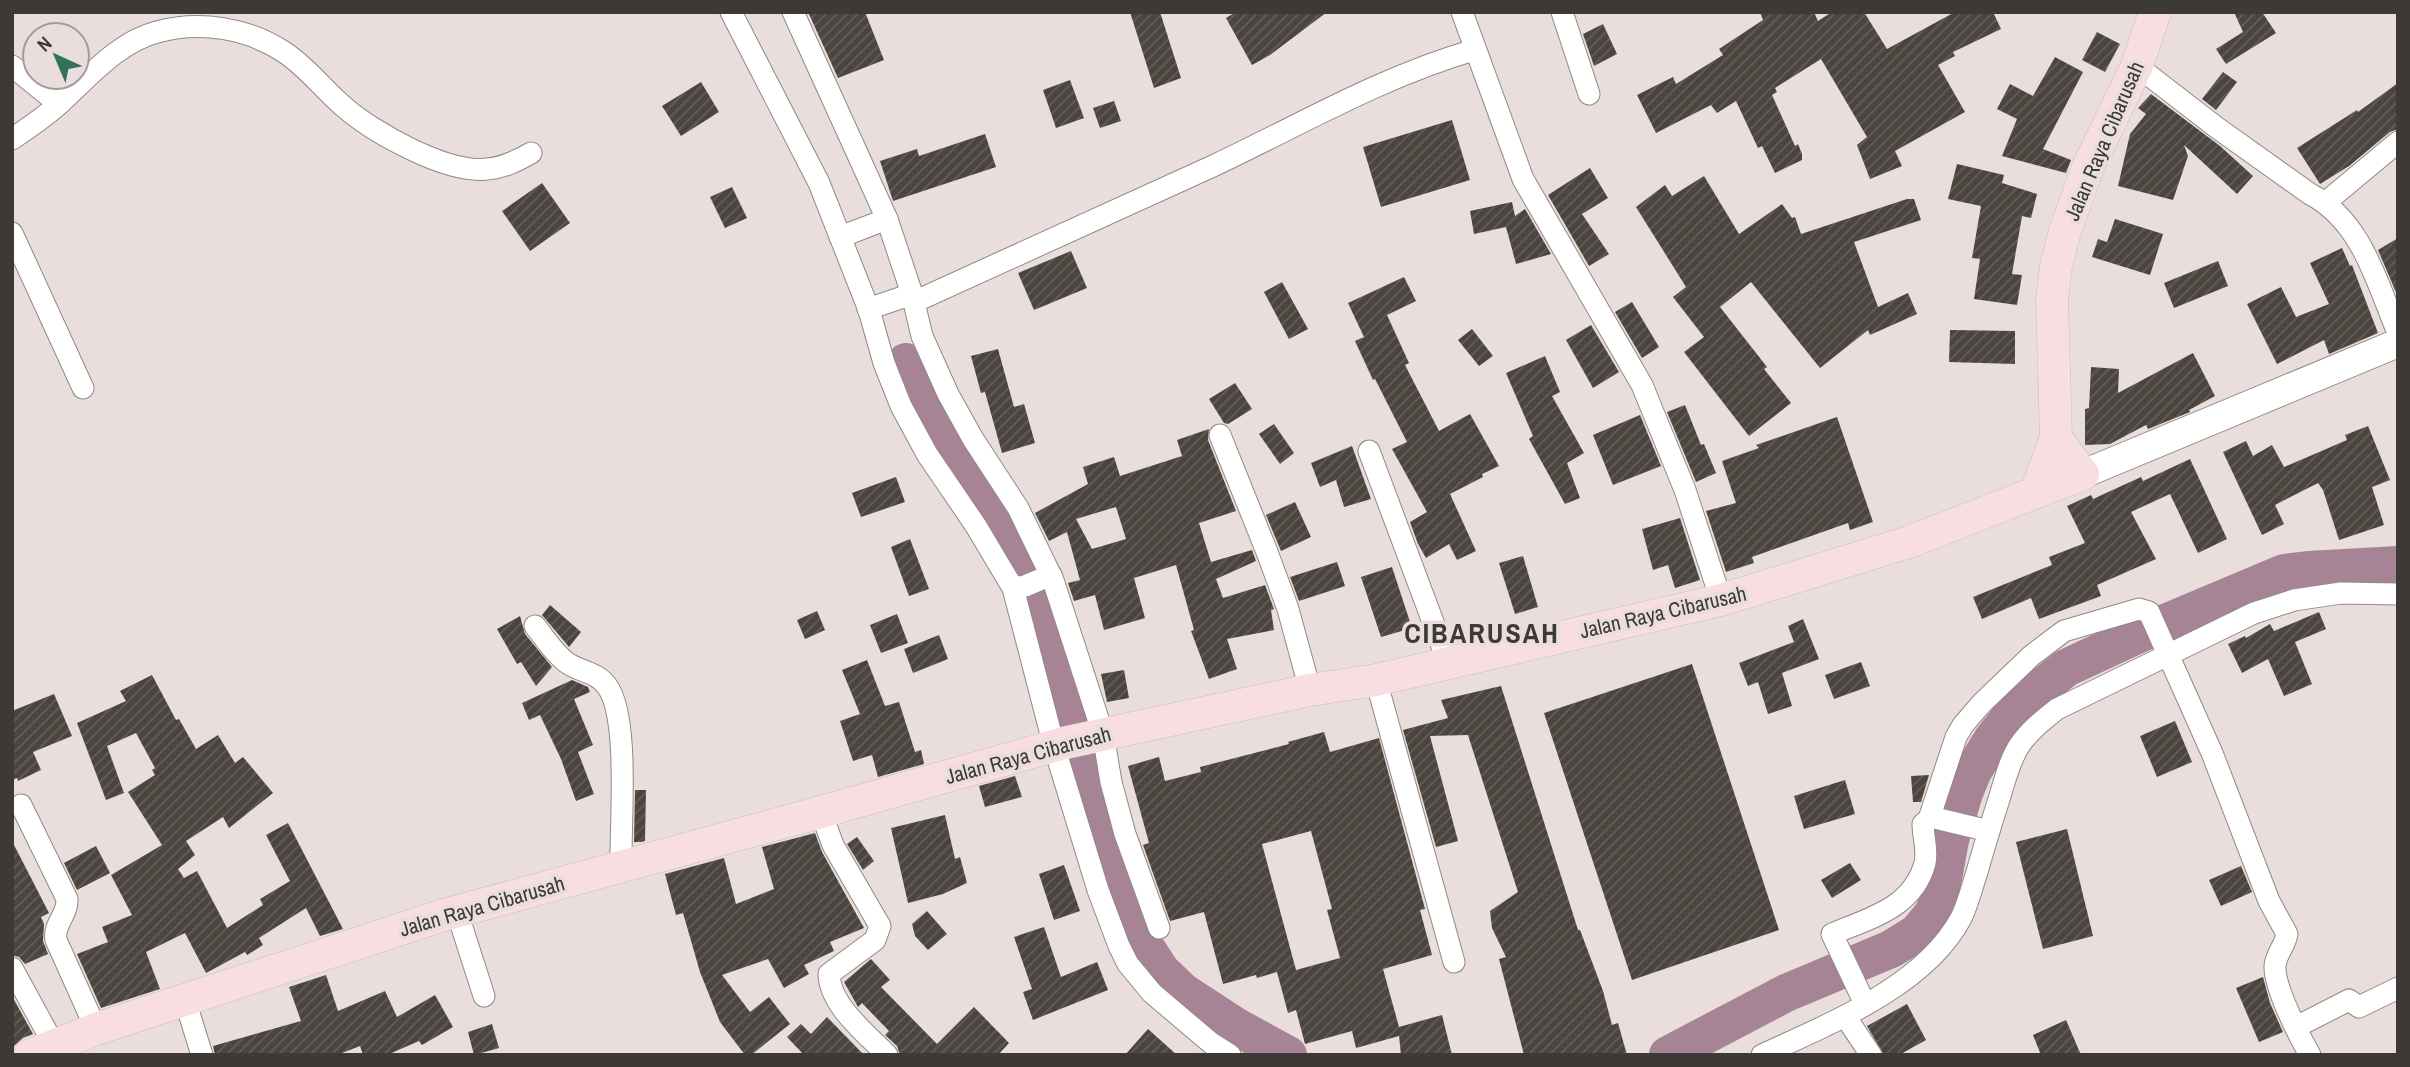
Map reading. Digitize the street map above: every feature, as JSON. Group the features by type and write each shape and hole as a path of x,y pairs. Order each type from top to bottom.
{"main road":[{"name":"Jalan Raya Cibarusah","path":"2036,492 2056,438 2052,300 2056,266 2084,177 2137,66 2155,12"},
{"path":"2056,438 2083,474"},
{"name":"Jalan Raya Cibarusah","path":"42,1050 96,1029 457,912 1059,744 1310,690 1376,680 1721,600 1909,542 2083,474"}],"street":[{"path":"731,12 847,234 876,307 884,363 901,406 927,454 1019,587 1098,890 1128,964 1205,1049 1230,1055"},
{"path":"793,12 885,220 922,336 948,394 973,439 1018,508 1049,576 1077,649 1118,809 1159,928"},
{"path":"1462,12 1523,179 1642,385 1685,490 1721,600"},
{"path":"1562,12 1589,94"},
{"path":"12,139 55,99 128,45 155,32 207,26 232,29 284,52 309,72 345,108 373,128 439,161 486,170 516,161 531,153"},
{"path":"876,307 910,297 1213,165 1386,81 1429,63 1474,50"},
{"path":"12,66 55,99"},
{"path":"2137,66 2216,127 2326,202 2339,214 2360,243 2398,334"},
{"path":"2326,202 2398,142"},
{"path":"847,234 885,220"},
{"path":"12,233 83,388"},
{"path":"2083,474 2398,343"},
{"path":"1220,435 1288,609 1310,690"},
{"path":"1370,451 1448,662"},
{"path":"1019,587 1049,576"},
{"path":"1762,1055 1845,1016 1908,976 1949,936 1961,917 1982,828 2018,747 2035,727 2057,709 2165,647 2254,613 2294,600 2341,593 2398,594"},
{"path":"1864,1004 1832,934 1890,909 1911,891 1925,864 1923,824 1932,818 1956,737 1963,725 2031,656 2064,631 2139,609 2150,612 2154,618 2212,753 2269,901 2287,934 2285,944 2278,954 2277,981 2310,1055"},
{"path":"535,626 568,664 596,675 611,694 615,705 623,762 621,866"},
{"path":"1376,680 1454,962"},
{"path":"21,805 67,899 67,908 56,928 56,940 96,1029"},
{"path":"821,812 833,845 880,926 875,940 830,974 830,985 839,1002 887,1055"},
{"path":"1932,818 1982,828"},
{"path":"457,912 484,996"},
{"path":"12,968 42,1050"},
{"path":"2296,1027 2349,1000 2359,1007 2398,988"},
{"path":"185,1000 202,1055"},
{"path":"1845,1016 1871,1055"}],"building":[{"path":"808,12 865,12 884,60 838,78"},
{"path":"1130,12 1160,12 1181,78 1154,88"},
{"path":"1236,12 1327,12 1270,55 1252,65 1226,18"},
{"path":"1760,12 1814,12 1818,21 1832,12 1864,12 1887,49 1955,12 1993,12 2001,29 1953,52 1955,56 1938,65 1965,112 1895,151 1902,166 1870,179 1857,145 1867,137 1821,59 1775,88 1777,92 1772,95 1795,146 1798,144 1802,154 1802,160 1775,173 1762,146 1758,148 1736,101 1717,113 1711,105 1656,133 1637,95 1673,77 1676,84 1723,55 1719,49 1763,20"},
{"path":"2234,12 2262,12 2276,33 2226,64 2216,49 2243,32"},
{"path":"1603,24 1617,54 1594,66 1583,34"},
{"path":"2097,32 2120,44 2105,72 2082,60"},
{"path":"2055,57 2083,72 2043,149 2071,160 2066,173 2002,156 2017,119 1997,109 2010,84 2033,96"},
{"path":"2223,72 2237,82 2216,110 2202,99"},
{"path":"1070,80 1084,118 1056,128 1043,90"},
{"path":"701,82 719,112 681,136 662,106"},
{"path":"2398,83 2398,129 2390,132 2349,166 2320,184 2297,148 2357,110 2358,112"},
{"path":"2151,94 2220,146 2253,176 2237,194 2184,145 2188,156 2173,200 2118,186 2130,134 2146,114 2138,108"},
{"path":"1114,101 1121,121 1100,128 1093,108"},
{"path":"1452,120 1470,180 1381,207 1363,147"},
{"path":"985,134 996,167 893,201 880,161 917,149 919,156"},
{"path":"1957,164 2004,175 2002,183 2037,194 2031,218 2022,216 2012,274 2022,275 2017,305 1974,299 1980,259 1972,258 1981,206 1948,199"},
{"path":"1590,168 1608,198 1582,214 1609,254 1589,266 1548,195"},
{"path":"1704,176 1739,234 1782,204 1792,218 1795,217 1801,234 1907,199 1914,199 1921,220 1854,242 1878,307 1908,293 1917,314 1870,335 1868,330 1820,368 1751,282 1720,307 1767,367 1764,369 1791,403 1749,436 1684,352 1704,337 1673,297 1686,287 1636,207 1665,185 1672,196"},
{"path":"542,183 570,223 530,251 502,211"},
{"path":"732,187 747,218 725,228 710,197"},
{"path":"1512,202 1515,216 1525,209 1551,254 1516,264 1506,227 1474,234 1470,211"},
{"path":"2115,219 2163,234 2150,275 2092,257 2098,239 2107,242"},
{"path":"2398,238 2398,297 2378,250"},
{"path":"2342,248 2350,266 2352,265 2378,333 2329,354 2324,340 2277,364 2247,304 2281,287 2296,317 2329,304 2310,263"},
{"path":"1071,251 1087,288 1034,310 1018,273"},
{"path":"2218,261 2228,286 2174,308 2164,283"},
{"path":"1404,277 1416,301 1387,315 1409,363 1405,365 1439,431 1470,414 1499,466 1450,494 1476,551 1457,560 1449,544 1426,558 1418,544 1410,522 1427,512 1392,449 1407,442 1355,341 1364,337 1348,303"},
{"path":"1282,282 1308,329 1289,339 1264,292"},
{"path":"1632,302 1659,347 1642,358 1615,312"},
{"path":"1591,325 1619,372 1593,388 1566,340"},
{"path":"1472,329 1493,356 1479,366 1458,340"},
{"path":"1950,330 2015,331 2015,364 1949,362"},
{"path":"998,349 1014,407 1024,404 1035,443 1002,453 985,392 981,393 971,356"},
{"path":"2193,353 2215,396 2189,410 2190,412 2148,429 2146,425 2110,444 2085,445 2085,409 2089,408 2091,367 2119,369 2118,393"},
{"path":"1545,356 1560,392 1552,396 1584,453 1567,463 1580,498 1565,504 1529,439 1533,436 1506,373"},
{"path":"1235,383 1252,409 1228,424 1224,423 1209,399"},
{"path":"1685,405 1716,473 1696,482 1667,412"},
{"path":"1640,415 1661,466 1613,485 1593,435"},
{"path":"1837,417 1873,522 1850,530 1848,523 1752,557 1754,563 1726,572 1706,511 1736,503 1722,461 1759,448 1756,445"},
{"path":"1274,424 1294,453 1280,464 1259,434"},
{"path":"2368,426 2390,480 2372,487 2384,525 2339,540 2323,490 2318,483 2275,505 2284,524 2262,535 2223,452 2246,441 2253,456 2272,445 2284,467 2347,440 2345,435"},
{"path":"1209,429 1208,440 1236,511 1199,523 1211,562 1252,550 1256,561 1216,579 1223,598 1265,585 1274,609 1271,610 1274,630 1227,639 1237,669 1209,679 1191,631 1194,630 1176,565 1134,578 1145,618 1104,630 1095,595 1074,601 1068,583 1080,580 1067,532 1049,541 1035,513 1088,484 1083,467 1114,457 1120,476 1182,456 1177,440","holes":["1116,507 1126,539 1092,549 1076,519"]},
{"path":"1352,446 1371,499 1344,507 1336,480 1320,487 1311,463"},
{"path":"2190,459 2227,539 2198,553 2170,494 2131,512 2156,559 2097,585 2101,596 2039,619 2031,598 1982,619 1973,597 2052,565 2049,557 2085,543 2067,506 2091,495 2093,499 2141,477 2143,481"},
{"path":"896,477 905,502 861,517 852,493"},
{"path":"1295,502 1311,537 1281,551 1266,515"},
{"path":"1680,518 1700,580 1675,588 1668,565 1653,570 1642,529"},
{"path":"910,539 929,589 909,596 891,547"},
{"path":"1523,556 1538,607 1515,614 1499,563"},
{"path":"1337,562 1345,586 1299,601 1290,577"},
{"path":"1392,567 1412,628 1381,637 1361,577"},
{"path":"550,605 581,632 569,647 542,615"},
{"path":"817,611 825,630 805,639 797,620"},
{"path":"2319,612 2326,629 2295,642 2312,684 2284,696 2268,659 2242,673 2228,644 2245,636 2246,638 2270,624 2274,631"},
{"path":"897,614 908,643 881,653 870,625"},
{"path":"520,616 525,634 552,667 536,686 521,662 517,664 497,629"},
{"path":"1803,619 1819,659 1782,673 1792,706 1768,714 1758,682 1748,686 1739,663 1794,642 1788,626"},
{"path":"939,635 948,659 913,673 904,649"},
{"path":"867,660 885,706 899,702 915,752 921,750 924,764 878,777 872,755 853,761 840,721 860,714 842,670"},
{"path":"1861,662 1870,686 1834,699 1825,675"},
{"path":"1692,664 1779,930 1632,980 1544,713"},
{"path":"1124,670 1129,698 1107,702 1101,674"},
{"path":"152,675 176,720 179,719 196,749 218,735 235,763 243,757 273,793 229,828 223,817 186,841 195,855 178,869 184,878 197,871 227,928 263,905 260,899 290,881 266,835 288,823 343,929 320,936 306,908 259,938 263,945 206,973 185,933 146,952 160,989 101,1008 77,954 108,942 102,927 132,915 111,875 162,845 128,792 155,775 152,770 155,768 136,733 107,746 124,793 106,800 77,723 126,701 120,691"},
{"path":"572,680 588,687 590,692 574,699 593,745 578,752 594,794 576,801 561,759 540,715 529,720 522,703"},
{"path":"1501,686 1578,930 1603,991 1612,1025 1618,1023 1627,1055 1524,1055 1499,959 1506,957 1492,928 1490,911 1518,892 1468,735 1430,736 1458,841 1436,847 1403,730 1448,718 1441,700"},
{"path":"54,694 72,736 33,752 41,770 18,781 17,778 12,780 12,711"},
{"path":"2175,721 2192,762 2157,777 2140,736"},
{"path":"1324,732 1330,752 1379,738 1425,909 1420,910 1432,955 1383,969 1399,1027 1442,1015 1452,1055 1401,1055 1399,1036 1356,1048 1352,1031 1305,1044 1296,1010 1288,1013 1277,972 1223,984 1204,912 1170,921 1143,845 1149,843 1128,766 1159,757 1165,781 1201,772 1200,767 1289,744 1288,742","holes":["1311,831 1332,909 1327,910 1340,958 1296,970 1262,844"]},
{"path":"1929,775 1921,802 1913,802 1911,776"},
{"path":"1015,776 1022,797 985,807 979,786"},
{"path":"1845,780 1855,814 1804,829 1794,796"},
{"path":"635,790 646,790 645,841 641,842 634,842"},
{"path":"945,815 955,859 960,857 967,883 943,894 908,903 891,828"},
{"path":"2067,829 2093,936 2043,949 2016,842"},
{"path":"815,833 822,852 864,928 830,942 834,951 804,965 809,974 784,988 768,959 722,975 750,1012 769,997 790,1024 751,1055 745,1055 720,1022 700,972 683,913 676,915 665,874 724,858 736,904 774,889 762,847"},
{"path":"857,837 874,861 863,870 847,844"},
{"path":"12,841 49,913 41,917 44,924 43,941 48,954 25,964 19,957 12,955"},
{"path":"96,846 110,873 77,890 64,863"},
{"path":"1850,863 1861,880 1832,898 1821,880"},
{"path":"1064,865 1080,911 1054,920 1039,874"},
{"path":"2241,866 2252,892 2221,906 2209,880"},
{"path":"927,911 947,934 928,950 915,936 912,924"},
{"path":"1044,927 1061,977 1097,962 1108,990 1033,1020 1023,992 1032,989 1014,937"},
{"path":"871,959 890,980 881,987 937,1044 974,1007 1009,1043 998,1055 900,1055 897,1046 885,1035 889,1031 862,1003 858,1007 844,982"},
{"path":"326,975 338,1011 385,991 397,1017 435,995 453,1027 422,1045 419,1041 387,1055 363,1055 360,1046 337,1055 215,1055 213,1046 301,1021 289,987"},
{"path":"2263,977 2270,1003 2283,1032 2259,1042 2236,988"},
{"path":"12,996 33,1034 23,1038 12,1048"},
{"path":"1907,1004 1926,1040 1899,1055 1884,1055 1867,1026"},
{"path":"827,1017 864,1055 804,1055 787,1037 801,1024 811,1034"},
{"path":"2066,1020 2081,1055 2041,1055 2033,1035"},
{"path":"492,1024 499,1048 474,1055 468,1032"},
{"path":"1148,1029 1177,1055 1125,1055"}],"waterway":[{"path":"906,362 944,437 1023,553 1044,602 1069,709 1102,816 1119,894 1131,925 1161,971 1183,992 1235,1026 1288,1055"},
{"path":"1668,1055 1786,993 1891,949 1917,933 1932,915 1939,901 1950,840 1973,771 2014,712 2066,668 2284,573 2398,565"}],"district":[{"name":"CIBARUSAH","path":"1482,633"}]}
